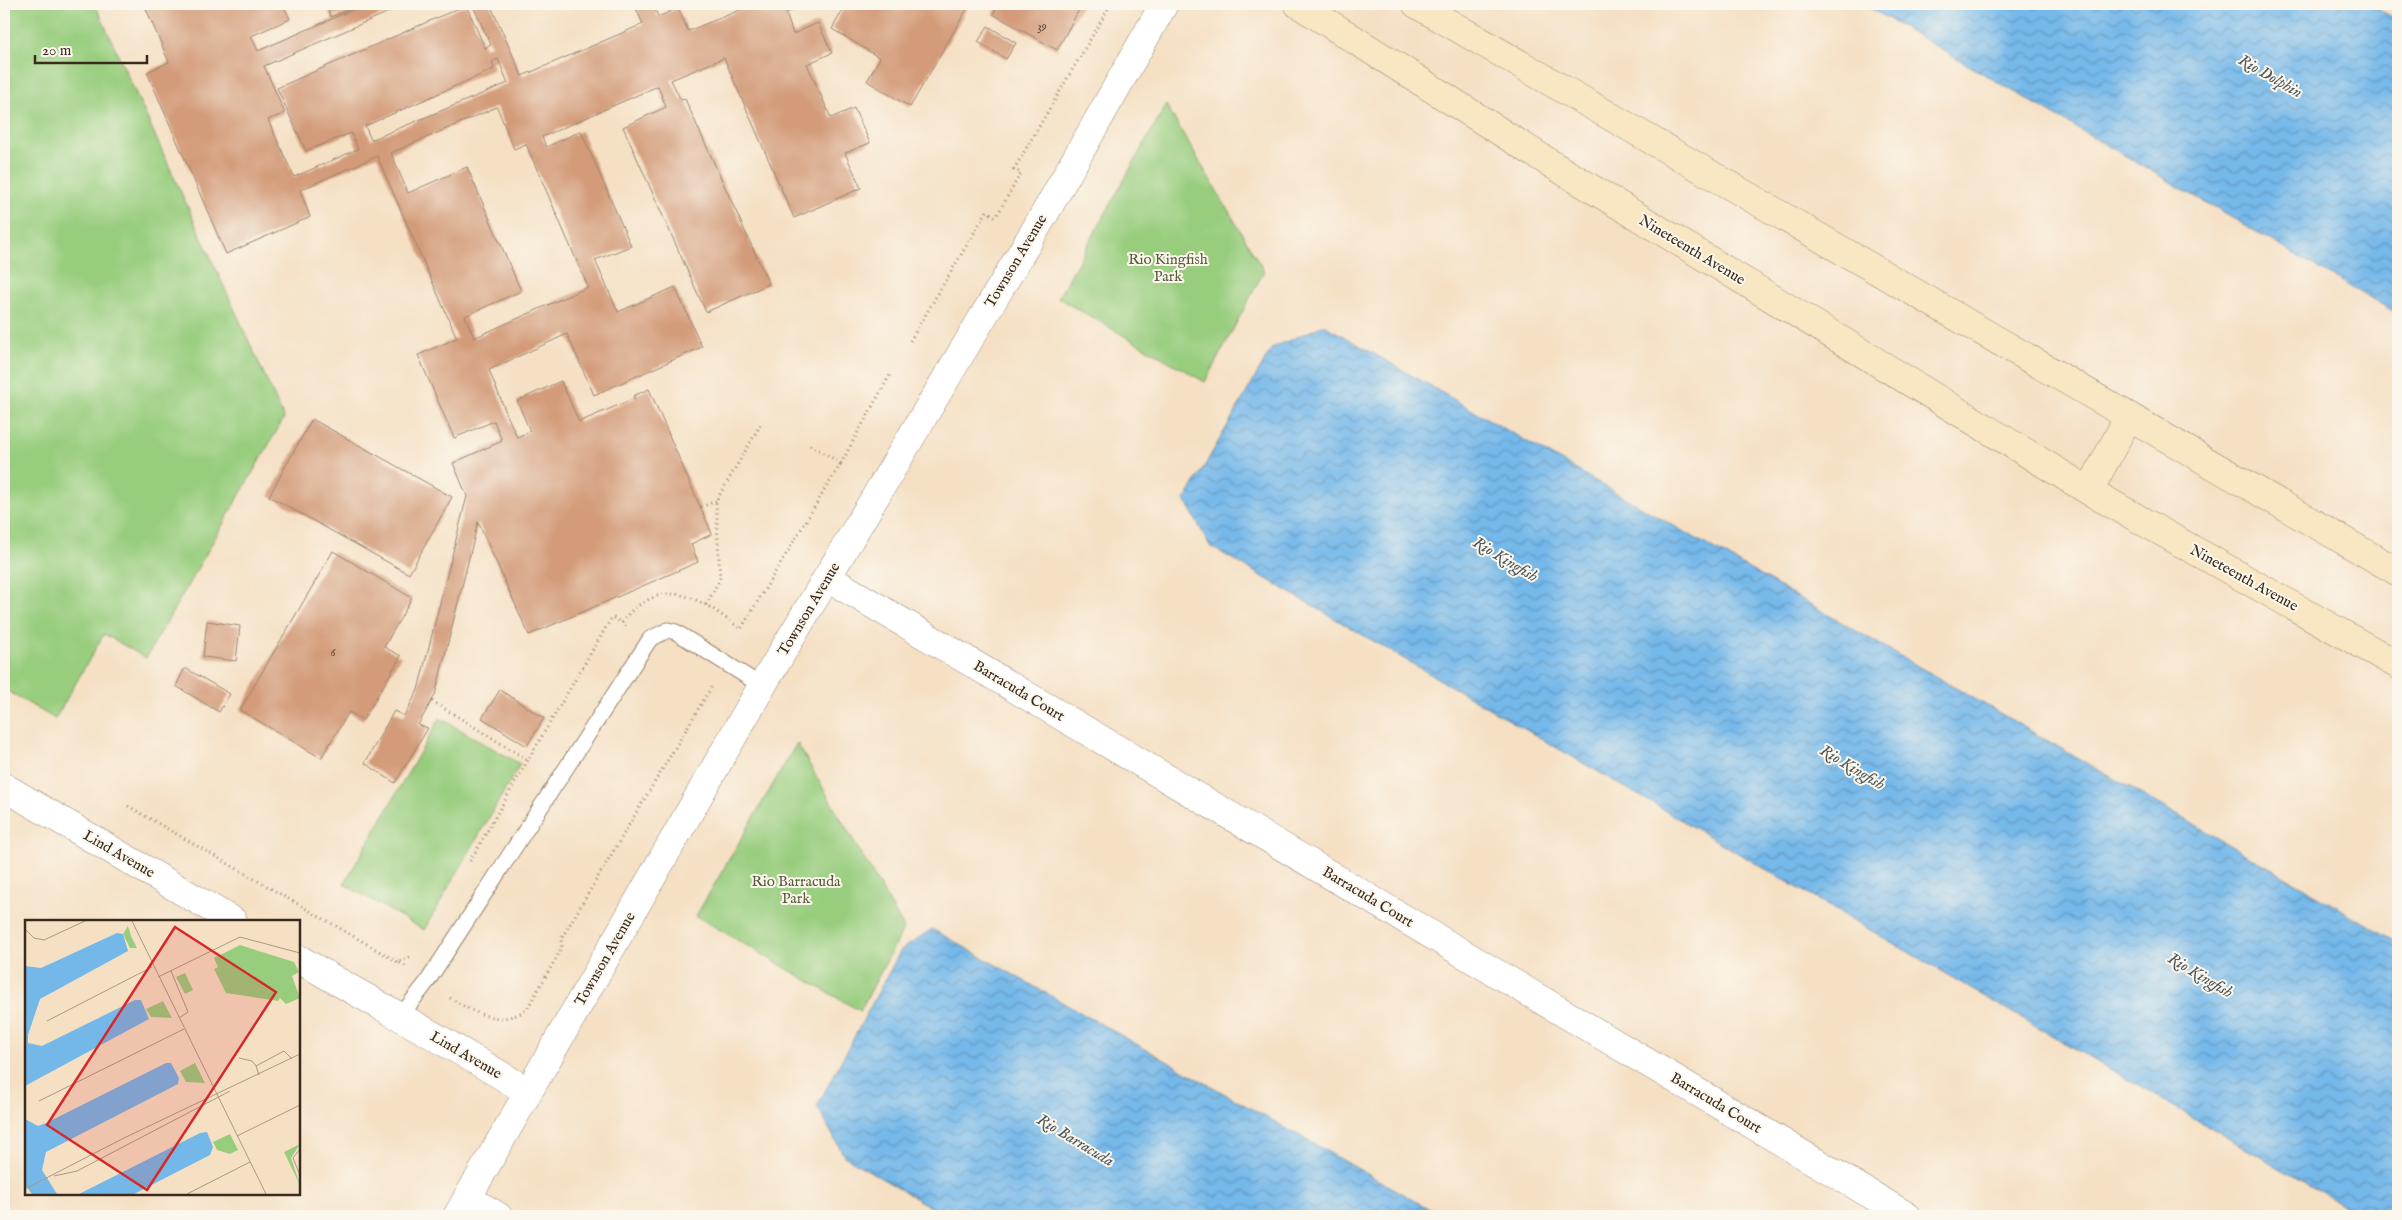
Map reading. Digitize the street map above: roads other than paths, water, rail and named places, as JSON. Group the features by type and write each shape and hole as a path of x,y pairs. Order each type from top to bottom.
{"main road":[{"name":"Nineteenth Avenue","path":"1298,4 1553,165 2089,491 2398,665"},
{"path":"1416,4 2398,572"},
{"path":"2089,491 2129,416"}],"street":[{"name":"Townson Avenue","path":"462,1207 762,686 1045,213 1164,4"},
{"name":"Barracuda Court","path":"828,578 1907,1216"},
{"name":"Lind Avenue","path":"4,787 232,920"},
{"name":"Lind Avenue","path":"300,960 399,1018 471,1056 528,1092"},
{"path":"462,1207 498,1216"}],"lane":[{"path":"399,1018 427,982 650,640 668,630 676,632 762,686"}],"water":[{"name":"Rio Dolphin","path":"1863,4 2369,4 2398,20 2398,314"},
{"name":"Rio Kingfish","path":"1324,325 2398,942 2398,1216 2362,1216 1210,546 1185,500 1272,348"},
{"name":"Rio Barracuda","path":"932,929 1442,1216 945,1216 844,1156 817,1106 901,950"}],"park label":[{"name":"Rio Kingfish Park","path":"1168,268"},
{"name":"Rio Barracuda Park","path":"796,890"}]}
